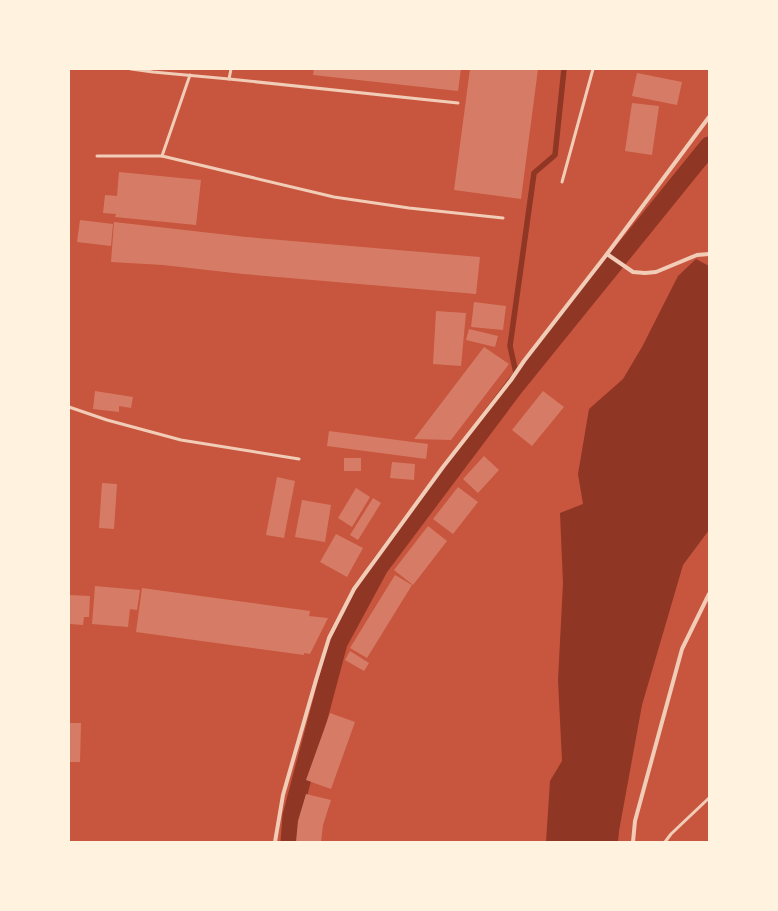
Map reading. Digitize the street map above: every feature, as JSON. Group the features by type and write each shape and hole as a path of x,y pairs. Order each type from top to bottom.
{"street":[{"path":"275,842 283,795 329,638 354,589 443,466 511,380 524,361 609,255 709,117"},
{"path":"609,255 633,272 645,273 656,272 697,255 709,254"},
{"path":"633,842 635,821 682,649 709,594"}],"lane":[{"path":"131,69 458,103"},
{"path":"229,79 231,69"},
{"path":"562,182 593,69"},
{"path":"162,156 190,75"},
{"path":"97,156 162,156 334,197 409,208 503,218"},
{"path":"69,407 107,420 181,440 299,459"},
{"path":"665,842 671,834 709,798"}],"shaded area":[{"path":"696,259 709,266 709,530 683,565 642,705 618,842 546,842 550,781 562,761 558,680 563,583 560,513 583,504 578,474 589,409 623,379 642,347 678,276"}],"building":[{"path":"314,69 461,69 458,91 313,75"},
{"path":"470,69 538,69 521,199 454,190"},
{"path":"637,73 682,82 677,105 632,96"},
{"path":"632,103 659,106 652,155 625,151"},
{"path":"119,172 201,180 196,225 115,217 116,214 103,213 105,195 117,196"},
{"path":"80,220 113,224 111,246 77,242"},
{"path":"114,222 246,237 480,257 476,294 243,274 163,265 111,262"},
{"path":"474,302 506,306 503,330 471,327"},
{"path":"436,311 466,313 461,366 433,364"},
{"path":"469,329 498,336 495,347 466,340"},
{"path":"484,347 509,364 451,440 414,439"},
{"path":"95,391 133,397 131,408 119,406 119,412 93,409"},
{"path":"543,391 564,407 532,446 512,430"},
{"path":"329,431 428,444 426,459 327,446"},
{"path":"484,456 499,470 478,493 463,479"},
{"path":"344,458 361,458 361,471 344,471"},
{"path":"392,462 415,464 414,480 390,478"},
{"path":"277,477 295,481 284,538 266,535"},
{"path":"102,483 117,484 114,529 99,528"},
{"path":"458,487 478,502 453,534 433,519"},
{"path":"356,488 370,497 352,527 338,518"},
{"path":"373,498 381,503 358,540 350,535"},
{"path":"302,500 331,505 325,542 295,537"},
{"path":"428,526 447,541 413,585 394,570"},
{"path":"336,534 363,548 347,577 320,562"},
{"path":"395,575 412,585 367,658 350,648"},
{"path":"95,586 140,590 137,610 130,609 128,627 92,624"},
{"path":"142,588 310,611 309,616 328,618 310,654 304,653 304,655 136,632"},
{"path":"69,595 90,596 89,617 84,617 83,625 69,624"},
{"path":"350,651 369,663 364,671 345,660"},
{"path":"330,713 355,722 331,789 306,780"},
{"path":"69,723 81,723 80,762 69,762"},
{"path":"306,794 331,800 323,825 321,842 296,842 298,821"}],"waterway":[{"path":"514,387 516,373 510,346 534,173 555,155 564,69"},
{"path":"290,842 292,816 338,643 379,567 514,387 709,146"}]}
